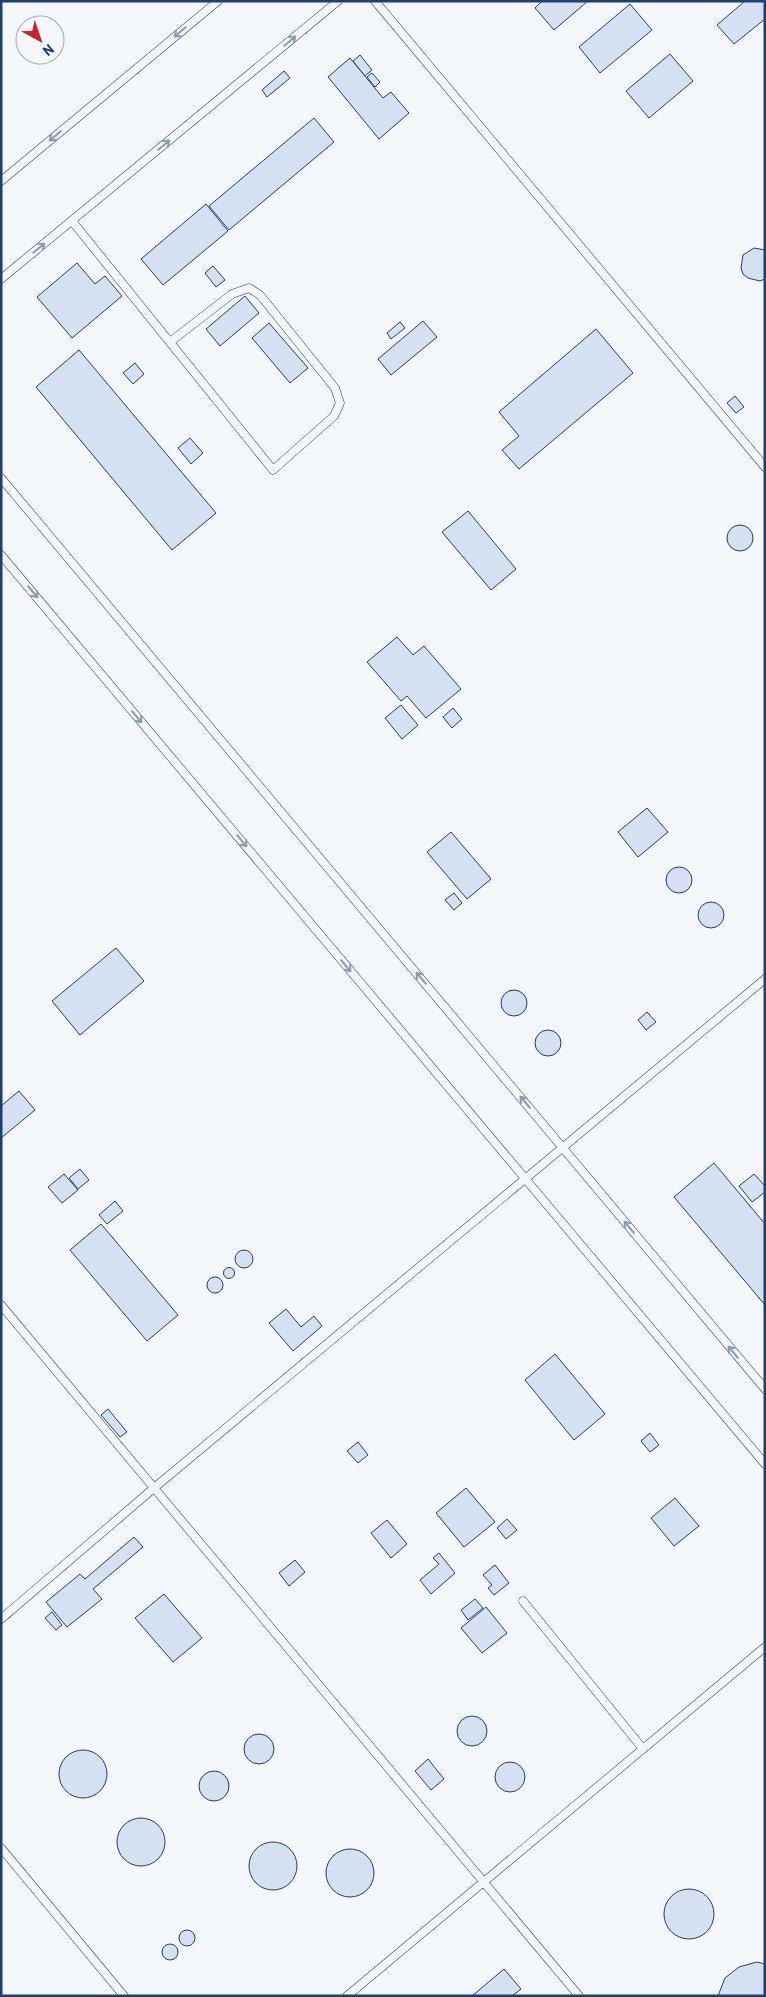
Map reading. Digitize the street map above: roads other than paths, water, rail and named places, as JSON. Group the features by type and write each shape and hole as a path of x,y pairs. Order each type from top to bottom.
{"lane":[{"path":"1,181 218,1"},
{"path":"1,279 338,1"},
{"path":"375,1 765,467"},
{"path":"72,220 170,342 274,470 334,416 340,403 335,388 260,296 249,288 232,294 170,342"},
{"path":"1,478 765,1389"},
{"path":"1,555 765,1464"},
{"path":"1,1619 154,1488 765,979"},
{"path":"1,1304 579,1996"},
{"path":"523,1601 643,1749"},
{"path":"347,1996 765,1647"},
{"path":"1,1848 124,1996"}]}
